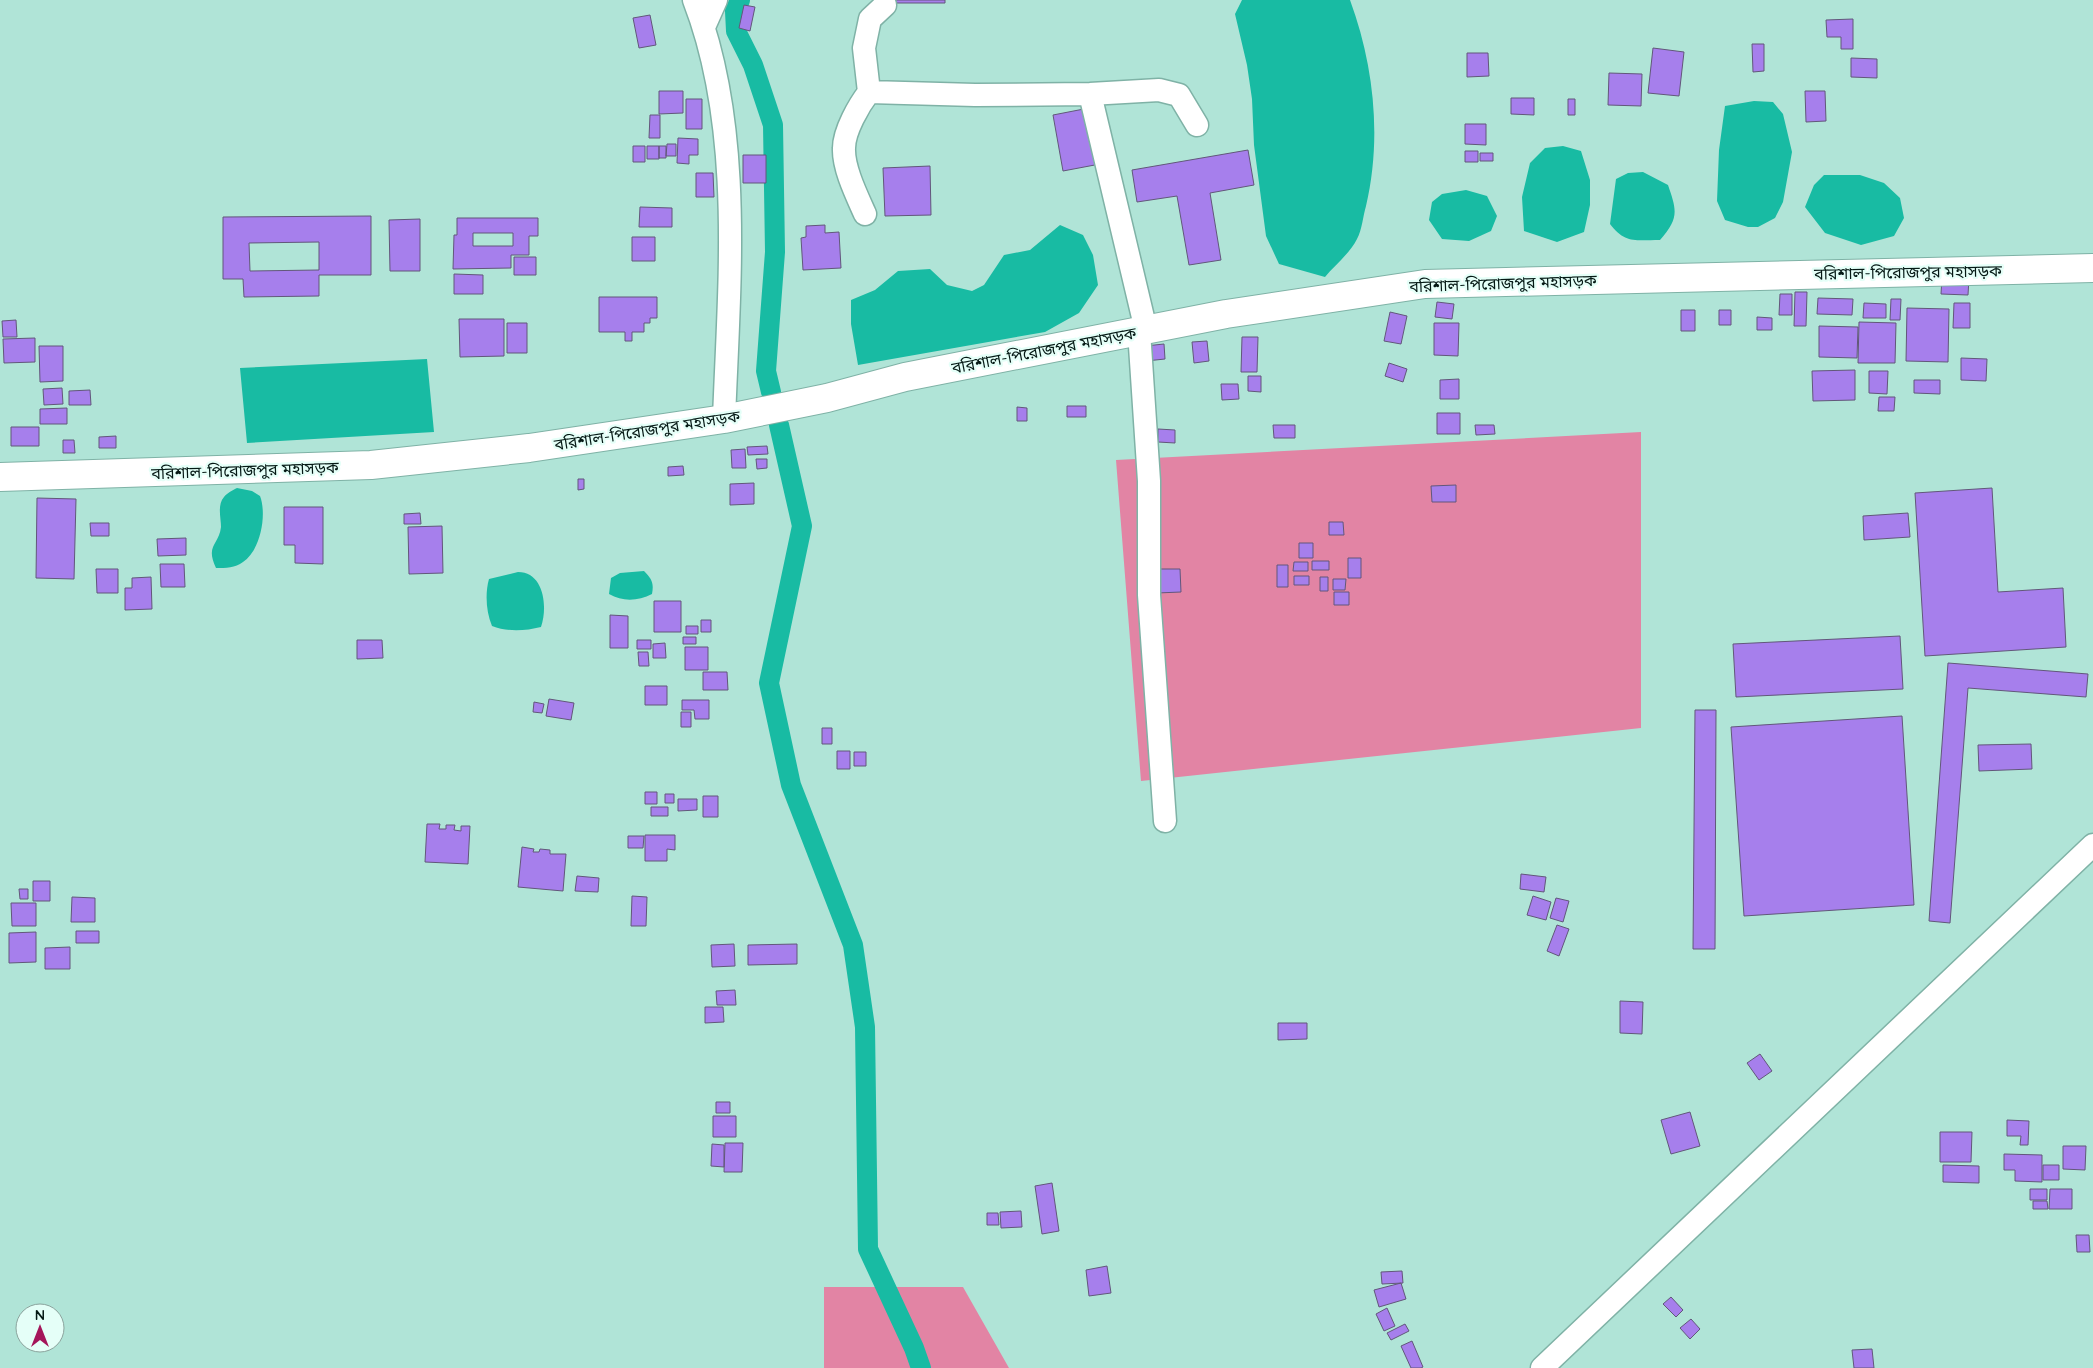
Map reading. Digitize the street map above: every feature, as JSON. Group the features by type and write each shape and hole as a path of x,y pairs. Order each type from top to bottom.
{"highway":[{"name":"বরিশাল-পিরোজপুর মহাসড়ক","path":"0,478 371,465 528,448 724,420 827,398 905,377 1142,330 1226,314 1425,284 2093,268"}],"street":[{"path":"694,0 704,27 716,77 724,130 729,211 724,420"},
{"path":"704,27 716,0"},
{"path":"865,214 850,180 843,147 856,109 869,92 864,48 870,19 885,5"},
{"path":"869,92 975,95 1090,94 1159,90 1180,95 1197,125"},
{"path":"1090,94 1142,330 1149,481 1149,595 1165,821"},
{"path":"1542,1368 2093,846"}],"shaded area":[{"path":"1242,0 1350,0 1358,25 1365,50 1373,102 1374,154 1371,180 1359,235 1346,254 1325,277 1279,264 1266,236 1254,145 1252,99 1247,65 1235,14"},
{"path":"1754,101 1773,102 1783,114 1792,152 1783,202 1775,218 1758,227 1748,227 1725,220 1717,201 1719,150 1725,106"},
{"path":"1563,146 1581,151 1590,180 1590,205 1584,232 1557,242 1524,231 1522,197 1530,163 1545,148"},
{"path":"1643,172 1668,185 1673,201 1674,214 1671,226 1660,240 1632,240 1621,235 1610,224 1616,179 1628,173"},
{"path":"1824,175 1860,175 1884,183 1900,198 1904,218 1894,236 1861,245 1825,233 1805,207 1814,185"},
{"path":"1466,190 1487,196 1497,216 1491,231 1469,241 1442,239 1429,220 1432,202 1442,194"},
{"path":"1060,225 1083,235 1093,255 1098,285 1079,313 1045,332 858,365 851,324 851,300 875,290 898,271 930,269 947,285 972,291 984,285 1004,255 1030,250"},
{"path":"427,359 434,432 247,443 240,368"},
{"path":"1641,432 1641,728 1141,781 1116,460"},
{"path":"237,488 252,491 260,496 263,512 261,531 254,549 243,562 234,567 216,568 212,550 220,533 222,500"},
{"path":"644,571 652,581 652,594 630,600 614,597 609,594 611,578 620,573"},
{"path":"518,572 534,578 539,584 544,601 541,627 516,630 492,626 488,615 487,602 489,579"},
{"path":"824,1287 963,1287 1009,1368 824,1368"}],"building":[{"path":"888,0 945,0 945,3 888,3"},
{"path":"744,5 755,7 750,31 739,28"},
{"path":"650,15 656,45 639,48 633,18"},
{"path":"1853,19 1853,49 1841,49 1841,37 1827,37 1826,20"},
{"path":"1752,44 1764,44 1764,71 1753,72"},
{"path":"1653,48 1684,52 1679,96 1648,93"},
{"path":"1467,53 1488,53 1489,76 1467,77"},
{"path":"1851,58 1877,59 1877,78 1851,77"},
{"path":"1609,73 1642,74 1641,106 1608,105"},
{"path":"659,91 683,91 683,113 659,114"},
{"path":"1805,91 1825,91 1826,121 1806,122"},
{"path":"1511,98 1534,98 1534,115 1511,114"},
{"path":"686,99 702,99 702,129 686,129"},
{"path":"1568,99 1575,99 1575,115 1568,115"},
{"path":"1089,108 1100,164 1063,171 1053,115"},
{"path":"650,115 660,115 660,138 649,138"},
{"path":"1465,124 1486,124 1486,145 1465,144"},
{"path":"678,138 698,139 698,155 689,155 689,164 677,163"},
{"path":"667,144 676,144 676,156 666,156"},
{"path":"633,146 645,146 645,162 633,162"},
{"path":"647,146 659,146 659,159 647,159"},
{"path":"659,146 666,146 666,158 659,158"},
{"path":"1248,150 1254,185 1210,193 1221,260 1189,265 1177,196 1137,202 1132,170"},
{"path":"1465,151 1478,151 1478,162 1465,162"},
{"path":"1480,153 1493,153 1493,161 1480,161"},
{"path":"743,155 766,155 766,183 743,183"},
{"path":"930,166 931,215 885,216 883,168"},
{"path":"696,173 713,173 714,197 696,197"},
{"path":"640,207 672,208 672,227 639,227"},
{"path":"371,216 371,275 319,275 319,296 244,297 243,279 223,279 223,217","holes":["319,242 319,270 250,271 249,243"]},
{"path":"457,218 538,218 538,236 529,236 529,255 511,255 511,268 453,269 454,235 457,235","holes":["473,233 513,233 513,246 473,246"]},
{"path":"420,219 420,271 390,271 389,220"},
{"path":"825,225 825,233 839,232 841,268 803,270 801,238 806,237 806,226"},
{"path":"632,237 655,237 655,261 632,261"},
{"path":"514,257 536,257 536,275 514,275"},
{"path":"454,274 483,275 483,294 454,294"},
{"path":"1942,277 1969,278 1968,295 1941,294"},
{"path":"1795,292 1807,292 1806,326 1794,326"},
{"path":"1780,294 1792,294 1792,315 1779,315"},
{"path":"599,297 657,297 657,318 650,318 650,323 644,323 644,332 632,332 632,341 625,341 625,332 599,332"},
{"path":"1818,298 1853,299 1852,315 1817,314"},
{"path":"1891,299 1901,299 1900,320 1890,320"},
{"path":"1437,302 1454,304 1452,319 1435,317"},
{"path":"1864,303 1886,304 1886,318 1863,318"},
{"path":"1954,303 1970,303 1970,328 1953,328"},
{"path":"1907,308 1949,309 1948,362 1906,361"},
{"path":"1681,310 1695,310 1695,331 1681,331"},
{"path":"1719,310 1731,310 1731,325 1719,325"},
{"path":"1390,312 1407,316 1401,344 1384,341"},
{"path":"1757,317 1772,318 1772,330 1757,330"},
{"path":"459,319 504,319 504,356 460,357"},
{"path":"16,320 17,337 3,337 2,321"},
{"path":"1859,322 1896,323 1895,363 1858,363"},
{"path":"507,323 527,323 527,353 507,353"},
{"path":"1434,323 1459,323 1458,356 1434,355"},
{"path":"1819,326 1858,327 1857,358 1819,357"},
{"path":"1242,337 1258,337 1257,372 1241,372"},
{"path":"35,338 35,362 4,363 3,339"},
{"path":"1207,341 1209,361 1194,363 1192,342"},
{"path":"1164,344 1165,359 1146,361 1145,346"},
{"path":"39,346 63,346 63,381 40,382"},
{"path":"1961,358 1987,359 1986,381 1961,380"},
{"path":"1389,363 1407,369 1403,382 1385,376"},
{"path":"1855,370 1855,400 1813,401 1812,371"},
{"path":"1869,371 1888,371 1887,394 1869,393"},
{"path":"1248,376 1261,376 1261,392 1248,391"},
{"path":"1459,379 1459,399 1440,399 1440,380"},
{"path":"1914,380 1940,380 1940,394 1914,393"},
{"path":"1221,384 1238,384 1239,399 1222,400"},
{"path":"62,388 63,404 44,405 43,389"},
{"path":"90,390 91,405 69,405 69,391"},
{"path":"1879,397 1895,397 1894,411 1878,411"},
{"path":"1067,406 1086,406 1086,417 1067,417"},
{"path":"1017,407 1027,408 1027,421 1017,421"},
{"path":"67,408 67,424 40,424 40,409"},
{"path":"1437,413 1460,413 1460,434 1437,434"},
{"path":"1273,425 1295,425 1295,438 1274,438"},
{"path":"1475,425 1494,425 1495,434 1476,435"},
{"path":"11,427 39,427 39,446 11,446"},
{"path":"1158,429 1175,430 1175,443 1158,442"},
{"path":"116,436 116,448 99,448 99,437"},
{"path":"63,440 74,440 75,453 63,453"},
{"path":"767,446 768,454 748,455 747,447"},
{"path":"745,449 746,468 732,468 731,450"},
{"path":"756,459 767,459 767,468 757,469"},
{"path":"683,466 684,475 668,476 668,467"},
{"path":"578,479 584,479 584,489 578,490"},
{"path":"754,483 754,504 730,505 730,484"},
{"path":"1456,485 1456,502 1432,502 1431,486"},
{"path":"1992,488 1998,592 2063,588 2066,647 1925,656 1915,493"},
{"path":"37,498 76,499 74,579 36,578"},
{"path":"284,507 323,507 323,564 295,563 295,545 284,545"},
{"path":"420,513 421,524 404,524 404,514"},
{"path":"1908,513 1910,537 1864,540 1863,516"},
{"path":"1329,522 1343,522 1344,535 1329,535"},
{"path":"90,523 109,523 109,536 91,536"},
{"path":"442,526 443,573 409,574 408,527"},
{"path":"186,538 186,555 158,556 157,539"},
{"path":"1299,543 1313,543 1313,558 1299,558"},
{"path":"1348,558 1361,558 1361,578 1348,578"},
{"path":"1312,561 1329,561 1329,570 1312,570"},
{"path":"1294,562 1308,562 1308,571 1293,571"},
{"path":"160,564 184,564 185,587 161,587"},
{"path":"1277,565 1288,565 1288,587 1277,587"},
{"path":"96,569 118,569 118,593 97,593"},
{"path":"1156,569 1180,569 1181,592 1157,593"},
{"path":"1294,576 1309,576 1309,585 1294,585"},
{"path":"151,577 152,609 125,610 125,588 132,588 132,578"},
{"path":"1320,577 1328,577 1328,591 1320,591"},
{"path":"1333,579 1346,579 1345,590 1333,590"},
{"path":"1334,592 1349,592 1349,605 1334,605"},
{"path":"654,601 681,601 681,632 654,632"},
{"path":"610,615 628,616 628,648 610,648"},
{"path":"701,620 711,620 711,632 701,632"},
{"path":"686,626 698,626 698,634 686,634"},
{"path":"1900,636 1903,689 1736,697 1733,644"},
{"path":"683,637 696,637 696,644 683,644"},
{"path":"357,640 382,640 383,658 357,659"},
{"path":"637,640 651,640 651,649 637,649"},
{"path":"665,643 666,658 653,658 653,644"},
{"path":"685,647 708,647 708,670 685,670"},
{"path":"638,652 648,652 649,666 639,666"},
{"path":"1948,663 2088,674 2086,697 1968,688 1950,923 1929,921"},
{"path":"703,672 727,672 728,690 703,690"},
{"path":"645,686 667,686 667,705 645,705"},
{"path":"549,699 574,703 571,720 546,716"},
{"path":"682,700 709,700 709,719 695,719 694,710 682,710"},
{"path":"534,702 544,704 542,713 533,712"},
{"path":"1695,710 1716,710 1715,949 1693,949"},
{"path":"681,712 691,712 691,727 681,727"},
{"path":"1902,716 1914,905 1744,916 1731,727"},
{"path":"822,728 832,728 832,744 822,744"},
{"path":"2031,744 2032,769 1979,771 1978,745"},
{"path":"837,751 850,751 850,769 837,769"},
{"path":"854,752 866,752 866,766 854,766"},
{"path":"645,792 657,792 657,804 645,804"},
{"path":"665,794 674,794 674,803 665,803"},
{"path":"703,796 718,796 718,817 703,817"},
{"path":"678,799 697,799 697,810 678,811"},
{"path":"651,807 668,807 668,816 651,816"},
{"path":"427,824 440,824 439,829 446,829 446,825 455,825 454,830 461,831 461,826 470,826 468,864 425,862"},
{"path":"645,835 675,835 675,850 667,849 667,861 645,861"},
{"path":"628,836 644,836 643,848 628,848"},
{"path":"522,847 534,849 533,852 539,852 540,849 550,850 550,854 566,854 563,891 518,887"},
{"path":"1521,874 1546,877 1544,892 1520,889"},
{"path":"577,876 599,878 598,892 575,891"},
{"path":"33,881 50,881 50,901 33,901"},
{"path":"19,889 28,889 28,899 20,899"},
{"path":"632,896 647,897 646,926 631,926"},
{"path":"1533,896 1551,902 1546,920 1527,915"},
{"path":"72,897 95,898 95,922 71,922"},
{"path":"1556,898 1569,901 1563,922 1550,918"},
{"path":"11,903 36,903 36,926 12,926"},
{"path":"1557,925 1569,929 1559,956 1547,951"},
{"path":"76,931 99,931 99,943 76,943"},
{"path":"36,932 36,962 9,963 9,933"},
{"path":"734,944 735,966 712,967 711,945"},
{"path":"797,944 797,964 748,965 748,945"},
{"path":"70,947 70,969 45,969 45,948"},
{"path":"735,990 736,1005 717,1005 716,991"},
{"path":"1620,1001 1643,1002 1642,1034 1620,1033"},
{"path":"705,1007 723,1007 724,1022 705,1023"},
{"path":"1278,1023 1307,1023 1307,1039 1278,1040"},
{"path":"1760,1054 1772,1071 1759,1080 1747,1063"},
{"path":"716,1102 730,1102 730,1113 716,1113"},
{"path":"1690,1112 1700,1146 1671,1154 1661,1120"},
{"path":"713,1116 736,1116 736,1137 713,1137"},
{"path":"2007,1120 2029,1121 2028,1145 2020,1145 2021,1136 2007,1136"},
{"path":"1940,1132 1972,1132 1971,1162 1940,1162"},
{"path":"725,1143 743,1143 742,1172 724,1172"},
{"path":"712,1144 724,1145 724,1167 711,1166"},
{"path":"2063,1146 2086,1146 2085,1170 2063,1169"},
{"path":"2004,1154 2042,1155 2042,1182 2015,1181 2015,1170 2004,1170"},
{"path":"1943,1165 1979,1166 1979,1183 1943,1182"},
{"path":"2043,1165 2059,1165 2059,1180 2043,1180"},
{"path":"1052,1183 1059,1231 1042,1234 1035,1186"},
{"path":"2030,1189 2047,1189 2047,1200 2030,1200"},
{"path":"2050,1189 2072,1189 2072,1209 2049,1209"},
{"path":"2033,1201 2047,1201 2048,1209 2033,1209"},
{"path":"1021,1211 1022,1227 1001,1228 1000,1212"},
{"path":"987,1213 998,1213 999,1225 987,1225"},
{"path":"2076,1235 2089,1235 2090,1252 2077,1252"},
{"path":"1107,1266 1111,1293 1089,1296 1086,1270"},
{"path":"1402,1271 1403,1283 1382,1284 1381,1272"},
{"path":"1401,1283 1406,1299 1379,1307 1374,1290"},
{"path":"1671,1297 1683,1310 1676,1317 1663,1304"},
{"path":"1387,1308 1395,1326 1384,1331 1376,1314"},
{"path":"1691,1319 1700,1329 1690,1339 1680,1328"},
{"path":"1405,1324 1409,1331 1391,1340 1387,1333"},
{"path":"1412,1341 1423,1367 1421,1368 1411,1368 1401,1346"},
{"path":"1872,1349 1874,1368 1854,1368 1852,1350"}],"waterway":[{"path":"740,0 735,11 736,31 753,65 773,125 775,252 766,371 771,392"},
{"path":"779,425 802,526 769,683 791,785 853,945 865,1027 868,1249 914,1348 921,1368"}]}
